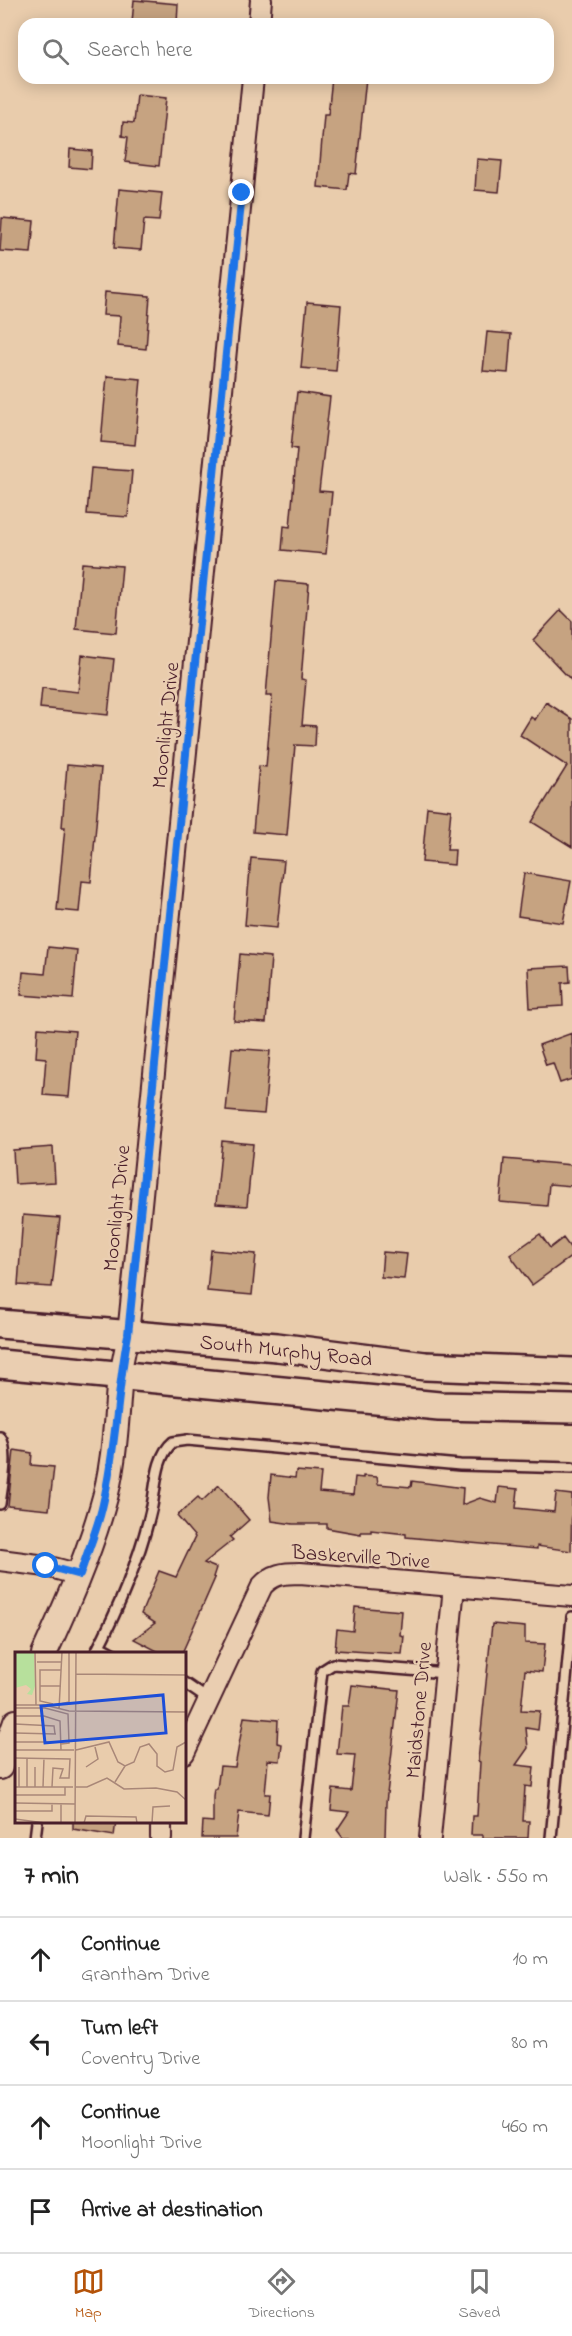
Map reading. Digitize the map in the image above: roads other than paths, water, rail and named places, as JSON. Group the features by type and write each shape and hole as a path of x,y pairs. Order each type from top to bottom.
{"main road":[{"name":"South Murphy Road","path":"0,1324 277,1347 425,1366 572,1372"},
{"name":"South Murphy Road","path":"0,1364 439,1406 572,1409"}],"street":[{"path":"260,18 261,0"},
{"name":"Moonlight Drive","path":"120,1376 128,1335 252,84"},
{"path":"44,1652 80,1575 103,1506 115,1434 120,1376"},
{"path":"0,1560 46,1566 80,1575"},
{"name":"Baskerville Drive","path":"186,1749 262,1586 270,1577 285,1573 300,1573 572,1596"},
{"name":"Maidstone Drive","path":"430,1838 454,1586"},
{"path":"0,1767 15,1725"}],"lane":[{"path":"0,1437 3,1440 5,1452 0,1504"},
{"path":"97,1650 118,1610 133,1574 144,1539 162,1455 173,1442 187,1440 460,1465 572,1468"},
{"path":"551,1838 572,1617"},
{"path":"303,1838 322,1671 333,1664 446,1673"},
{"path":"186,1684 209,1700"},
{"path":"34,1838 37,1823"}]}
